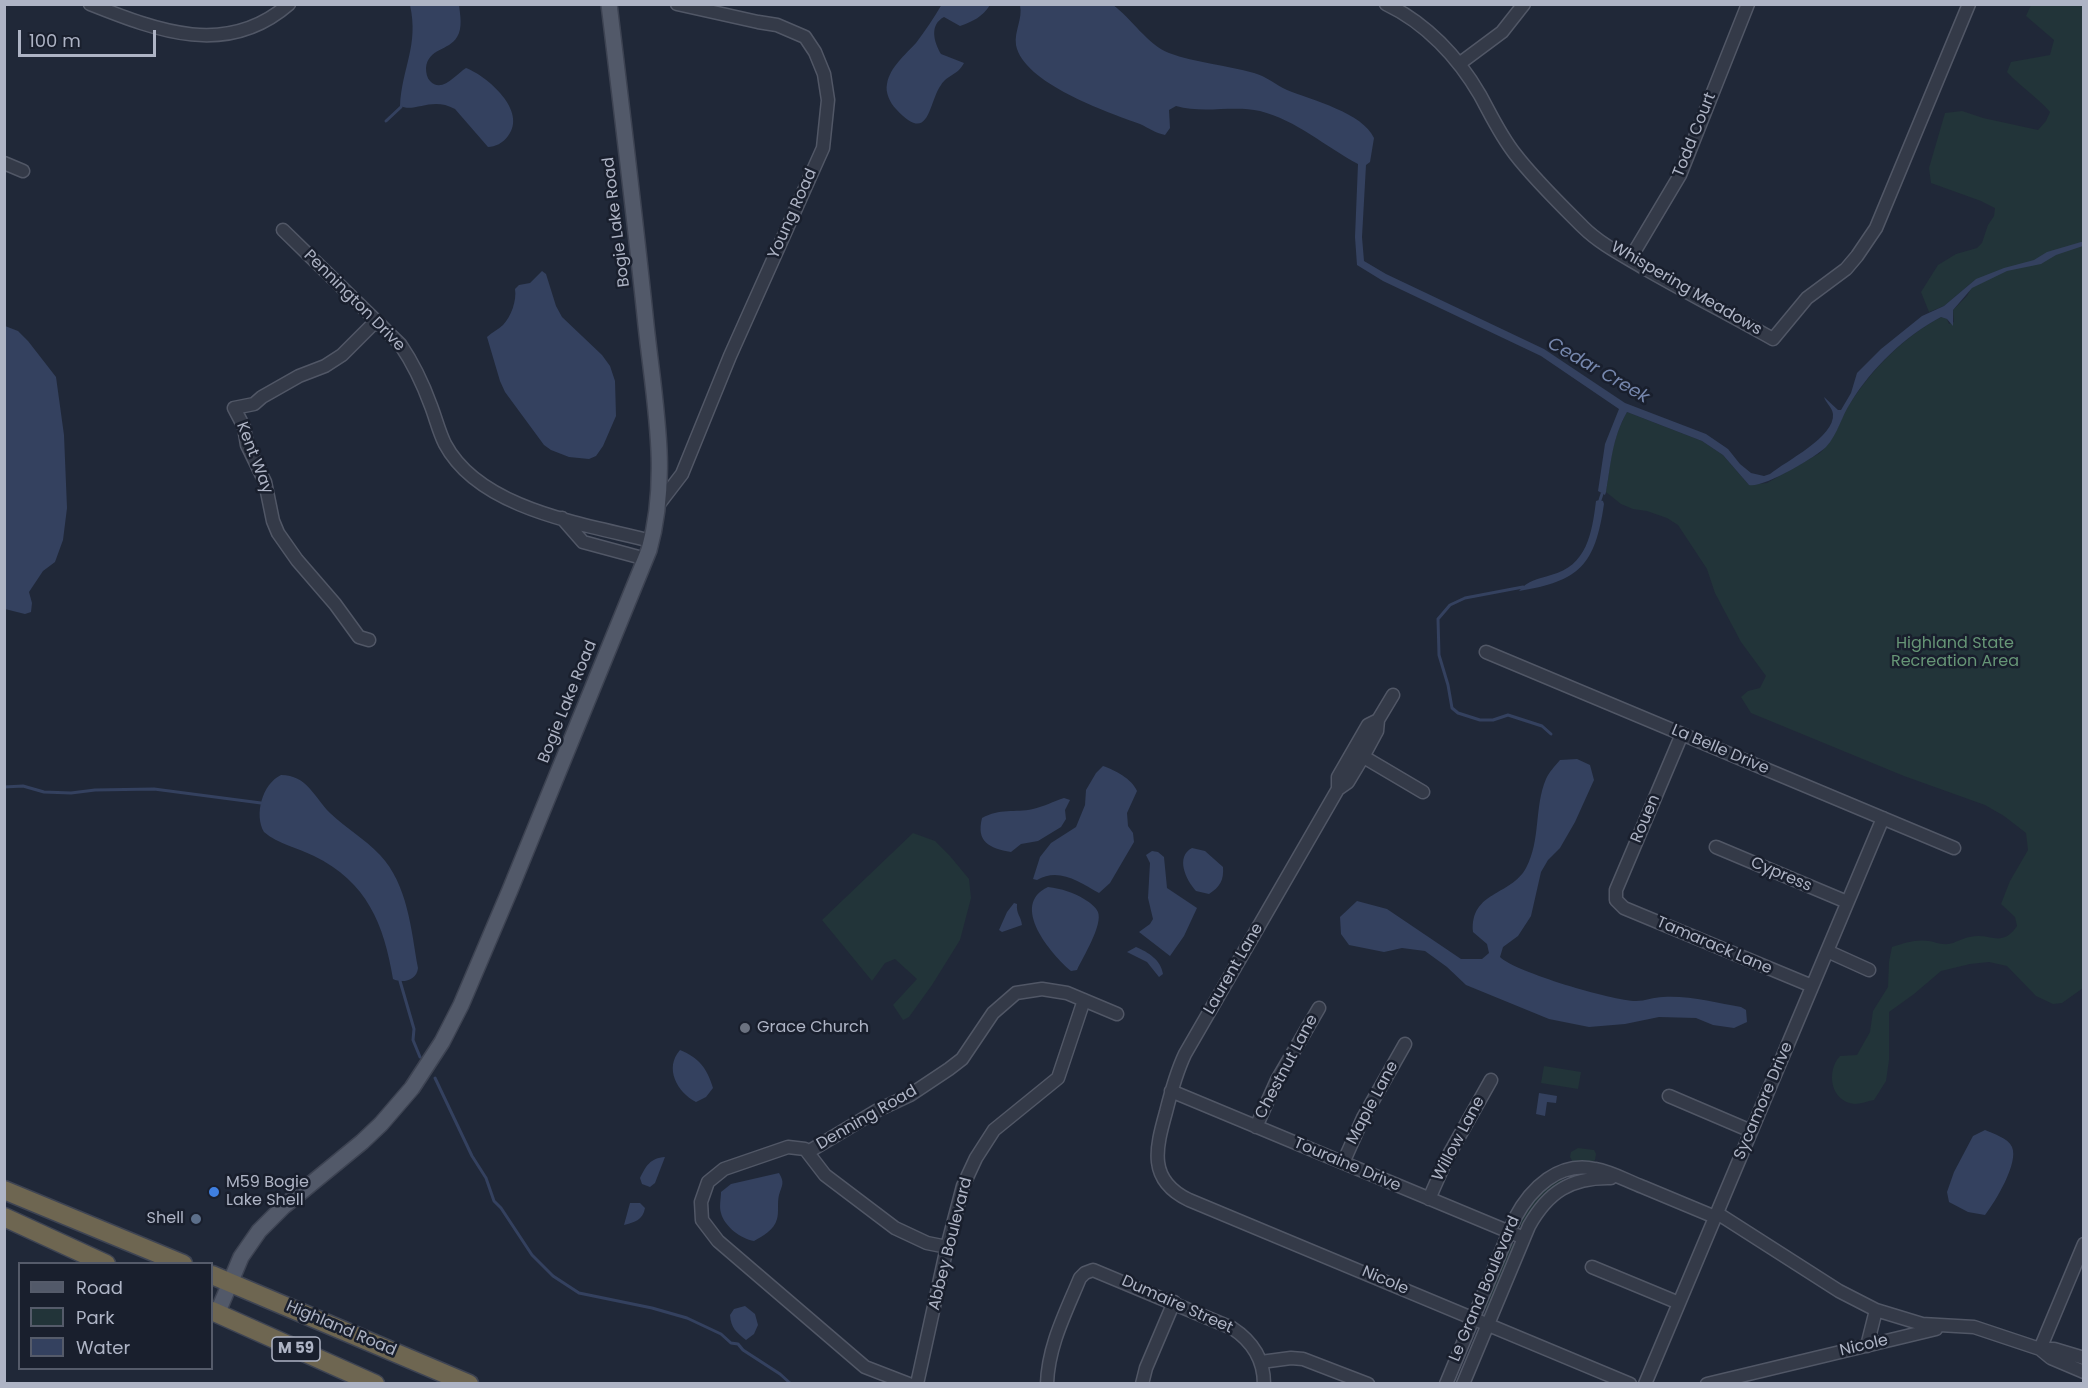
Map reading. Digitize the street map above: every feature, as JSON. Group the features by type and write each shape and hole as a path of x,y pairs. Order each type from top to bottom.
{"highway":[{"path":"8,1195 180,1262"},
{"path":"4,1217 104,1262"},
{"name":"Highland Road","path":"213,1275 469,1383"},
{"name":"M 59","path":"214,1313 375,1383"}],"main road":[{"name":"Bogie Lake Road","path":"214,1313 231,1283 244,1251 259,1231 289,1201 381,1124 418,1079 442,1042 475,974 646,559 659,504 658,440 609,4"}],"street":[{"path":"90,4 127,19 159,28 195,35 219,36 248,30 277,15 289,4"},
{"name":"Young Road","path":"659,504 682,474 730,356 823,148 828,100 824,74 815,52 805,38 777,25 677,4"},
{"name":"Whispering Meadows","path":"1386,4 1438,40 1459,64 1480,94 1493,122 1521,161 1586,230 1630,259 1773,339 1807,298 1846,269 1876,228 1969,4"},
{"path":"1459,64 1485,47 1502,32 1524,4"},
{"name":"Todd Court","path":"1630,259 1680,175 1748,4"},
{"path":"4,164 23,171"},
{"name":"Pennington Drive","path":"283,230 400,344 411,359 446,444 464,470 496,493 536,511 651,541"},
{"name":"Kent Way","path":"369,640 358,637 335,604 282,539 273,521 265,482 247,445 244,427 234,408 254,404 299,376 325,366 342,355 376,321"},
{"path":"562,518 584,542 646,559"},
{"name":"La Belle Drive","path":"1486,652 1954,848"},
{"name":"Laurent Lane","path":"1157,1159 1157,1144 1178,1069 1338,789 1338,777 1358,754 1368,726 1377,720 1393,695"},
{"name":"Rouen","path":"1618,903 1615,896 1616,890 1682,734"},
{"path":"1358,754 1423,792"},
{"name":"Sycamore Drive","path":"1645,1383 1882,818"},
{"name":"Cypress","path":"1716,847 1847,902"},
{"name":"Tamarack Lane","path":"1618,903 1634,912 1812,986"},
{"path":"1827,951 1869,970"},
{"name":"Denning Road","path":"909,1383 865,1367 718,1241 702,1220 701,1202 708,1182 724,1169 788,1147 805,1149 808,1152 878,1110 909,1095 962,1059 993,1013 1016,993 1042,989 1067,993 1117,1014"},
{"name":"Abbey Boulevard","path":"917,1383 963,1186 976,1158 994,1130 1058,1078 1084,1000"},
{"name":"Chestnut Lane","path":"1256,1127 1275,1084 1319,1008"},
{"name":"Maple Lane","path":"1343,1163 1363,1118 1405,1044"},
{"name":"Willow Lane","path":"1429,1199 1447,1158 1491,1080"},
{"name":"Touraine Drive","path":"1171,1091 1524,1238"},
{"path":"1669,1096 1751,1131"},
{"path":"808,1152 825,1174 895,1228 927,1243 947,1247"},
{"name":"Nicole","path":"1157,1159 1165,1180 1173,1190 1185,1198 1630,1383"},
{"name":"Le Grand Boulevard","path":"1446,1383 1519,1210 1530,1195 1556,1174 1576,1168 1598,1169 1716,1215 1839,1291 1876,1310 1915,1323 1974,1327 2040,1349"},
{"name":"Le Grand Boulevard","path":"1463,1383 1524,1238 1541,1206 1564,1187 1590,1178 1624,1180"},
{"path":"2040,1349 2084,1244"},
{"path":"1592,1267 1679,1303"},
{"name":"Dumaire Street","path":"1047,1383 1056,1338 1080,1278 1093,1270 1232,1328 1249,1342 1261,1362 1264,1383"},
{"path":"1142,1383 1174,1302"},
{"path":"1866,1346 1876,1310"},
{"name":"Nicole","path":"1707,1383 1952,1325"},
{"path":"2040,1349 2054,1349 2084,1358"},
{"path":"2040,1349 2051,1358 2084,1372"},
{"path":"1261,1362 1291,1358 1307,1359 1368,1383"}],"green space":[{"name":"Highland State Recreation Area","path":"2031,5 2083,5 2083,988 2062,1003 2053,1004 2036,996 2007,966 1989,962 1941,971 1889,1012 1889,1060 1886,1081 1874,1100 1855,1104 1840,1098 1836,1092 1833,1085 1833,1070 1840,1056 1857,1055 1870,1032 1873,1011 1888,987 1892,947 1919,941 1954,943 1977,936 2001,938 2011,933 2017,926 2015,917 2001,904 2010,881 2028,850 2026,833 1985,805 1904,776 1751,713 1741,697 1748,691 1760,688 1766,676 1741,642 1715,593 1707,569 1678,525 1667,518 1621,504 1606,492 1615,442 1627,412 1702,441 1723,455 1749,485 1767,483 1820,453 1826,447 1860,389 1903,343 1941,317 1947,319 1949,324 1954,322 1953,310 1967,296 1976,279 1944,306 1929,312 1921,292 1938,265 1956,254 1977,248 1982,243 1988,225 1994,216 1995,208 1931,183 1929,168 1945,113 1962,111 2038,130 2046,121 2050,112 2007,72 2011,62 2050,55 2054,40 2026,16"},
{"path":"913,833 935,841 950,856 969,879 971,898 960,940 932,985 909,1017 903,1020 893,1005 917,979 895,959 885,963 872,981 822,920"},
{"path":"1544,1066 1581,1072 1578,1089 1541,1083"},
{"path":"1578,1148 1594,1150 1595,1160 1591,1163 1573,1162 1570,1157 1571,1152"},
{"path":"1561,1178 1562,1183 1523,1226 1519,1225 1518,1220 1545,1185"},
{"path":"1510,1243 1515,1245 1488,1309 1483,1307"}],"water":[{"path":"942,4 990,5 977,18 960,26 944,17 936,24 934,34 941,54 964,63 941,85 926,118 916,123 907,119 894,107 887,94 887,84 895,67 916,43"},
{"path":"410,5 459,5 461,21 459,33 453,42 431,57 426,68 427,75 430,81 439,85 449,82 466,68 494,86 509,106 513,116 513,126 501,143 488,147 455,109 447,105 431,104 412,108 400,106 413,33"},
{"path":"1020,5 1113,5 1154,44 1169,53 1258,74 1287,90 1348,114 1368,129 1374,138 1370,162 1366,165 1362,237 1364,261 1386,274 1544,349 1625,403 1706,434 1728,449 1751,473 1764,476 1818,440 1832,423 1833,414 1824,397 1838,410 1841,410 1851,393 1857,373 1881,349 1922,316 1944,306 1976,279 2034,260 2047,252 2081,242 2083,246 2056,255 2041,264 2007,271 1972,288 1953,310 1953,326 1947,319 1941,317 1902,343 1859,389 1834,437 1826,447 1789,471 1765,482 1749,485 1723,455 1702,441 1627,412 1615,441 1605,495 1598,491 1605,444 1619,409 1541,356 1383,281 1357,265 1355,237 1358,164 1298,127 1260,111 1176,106 1169,110 1170,128 1165,135 1088,104 1050,84 1022,59 1016,45"},
{"path":"542,271 546,274 562,317 602,355 610,366 615,381 616,416 603,446 596,456 589,459 569,457 544,445 505,392 487,337 509,318 513,308 515,289 519,285 530,283"},
{"path":"5,326 18,331 28,341 56,377 64,435 67,508 63,540 55,562 43,571 29,592 32,603 31,612 25,614 5,609"},
{"path":"1599,500 1604,504 1596,542 1581,567 1557,582 1519,591 1530,582 1563,571 1573,564 1586,547 1596,501"},
{"path":"1577,759 1590,765 1594,780 1575,822 1560,848 1548,860 1541,872 1531,916 1518,936 1503,947 1500,957 1544,978 1624,1000 1682,997 1741,1007 1746,1010 1747,1022 1734,1028 1713,1025 1696,1018 1659,1017 1625,1024 1589,1027 1549,1019 1466,985 1425,951 1402,948 1384,952 1349,945 1341,934 1340,917 1357,901 1387,909 1461,959 1482,959 1489,953 1487,944 1473,932 1478,909 1484,901 1511,884 1526,868 1534,846 1540,801 1546,779 1560,760"},
{"path":"1103,766 1123,776 1137,791 1127,813 1128,826 1133,833 1134,842 1110,883 1099,893 1061,876 1053,875 1033,879 1040,857 1051,843 1076,827 1085,805 1086,790"},
{"path":"281,775 290,776 304,783 330,813 374,849 389,867 397,880 407,908 418,968 409,980 393,979 378,923 360,892 347,878 314,856 282,843 264,832 260,817 262,800 269,785"},
{"path":"1064,798 1070,800 1065,810 1066,819 1061,827 1038,841 1021,844 1011,852 991,846 983,838 982,818 1001,812 1037,808"},
{"path":"1192,848 1205,851 1223,867 1220,883 1209,894 1196,891 1186,875 1184,857"},
{"path":"1152,851 1164,857 1167,888 1197,908 1184,936 1170,956 1139,932 1153,919 1148,898 1150,863 1146,855"},
{"path":"1048,887 1076,894 1090,903 1098,912 1098,925 1077,970 1071,971 1053,953 1037,929 1032,905 1037,895"},
{"path":"1014,903 1017,904 1022,925 1002,932 999,930"},
{"path":"1136,947 1153,957 1160,965 1163,974 1159,977 1147,962 1127,952"},
{"path":"680,1050 701,1064 713,1088 706,1097 696,1102 683,1092 675,1079 673,1064"},
{"path":"1539,1093 1557,1096 1556,1103 1547,1102 1545,1116 1536,1114"},
{"path":"1985,1130 2007,1141 2012,1147 2013,1154 2005,1182 1985,1215 1968,1212 1949,1202 1947,1192 1954,1172 1973,1136"},
{"path":"665,1157 655,1183 650,1187 642,1184 640,1178 647,1166 656,1159"},
{"path":"779,1173 782,1184 778,1198 776,1223 768,1232 754,1241 739,1235 723,1218 720,1208 721,1192 731,1184"},
{"path":"630,1203 640,1203 645,1208 644,1212 638,1220 624,1225"},
{"path":"745,1306 755,1314 758,1325 754,1334 746,1340 735,1329 730,1315 734,1309"}],"waterway":[{"path":"386,121 401,107"},
{"path":"1600,500 1602,494"},
{"path":"1523,587 1465,598 1450,605 1438,619 1439,655 1452,708 1458,713 1480,720 1493,720 1508,715 1542,726 1551,734"},
{"path":"4,787 23,786 44,792 71,793 95,790 154,789 261,803"},
{"path":"400,981 414,1029 413,1040 420,1057"},
{"path":"435,1078 472,1156 486,1178 494,1201 532,1255 553,1276 579,1293 652,1308 687,1318 721,1334 731,1343 738,1344 791,1384"}],"place":[{"name":"Grace Church","path":"745,1028"},
{"name":"M59 Bogie Lake Shell","path":"214,1192"},
{"name":"Shell","path":"196,1219"}],"water label":[{"name":"Cedar Creek","path":"1598,371"}]}
